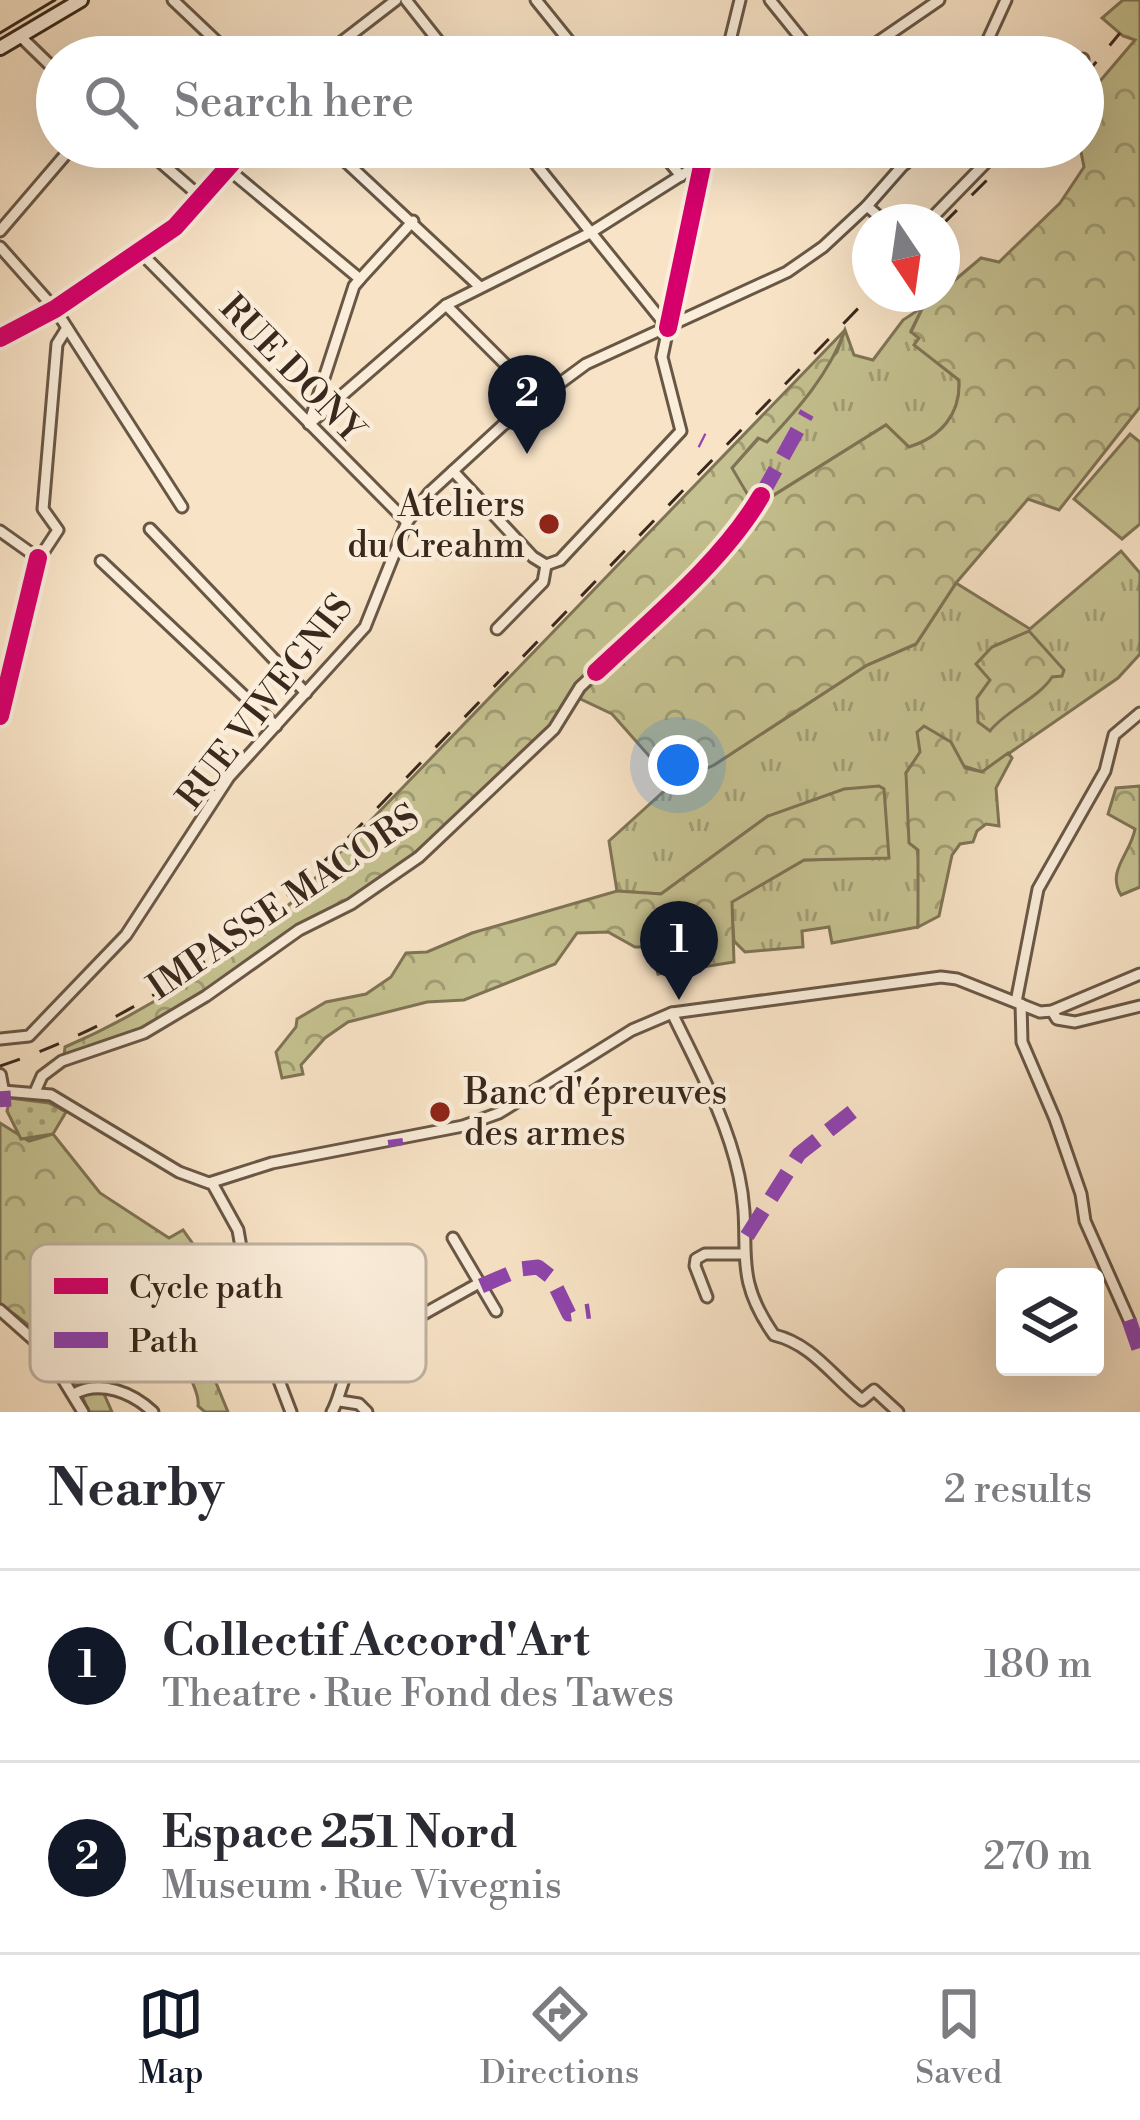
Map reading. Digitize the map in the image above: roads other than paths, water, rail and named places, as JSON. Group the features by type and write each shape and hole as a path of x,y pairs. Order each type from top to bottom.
{"main road":[{"path":"0,48 81,0"}],"street":[{"path":"172,0 211,36"},
{"path":"349,36 396,0"},
{"path":"406,0 434,36"},
{"path":"536,0 565,36"},
{"path":"731,36 740,0"},
{"path":"770,0 799,36"},
{"path":"911,0 922,12"},
{"path":"887,36 939,0"},
{"path":"990,36 1006,0"},
{"path":"20,36 36,52"},
{"path":"0,231 54,168"},
{"path":"167,168 203,199"},
{"path":"354,168 479,287"},
{"path":"539,168 668,328"},
{"path":"674,168 681,176"},
{"path":"309,424 446,305 590,232 696,168"},
{"path":"546,565 560,560 681,431 662,357 700,168"},
{"name":"RUE VIVEGNIS","path":"869,204 901,168"},
{"path":"946,204 981,168"},
{"path":"0,338 55,309 175,227 228,169 360,279"},
{"path":"309,424 354,286 413,221"},
{"name":"RUE VIVEGNIS","path":"0,1039 29,1036 115,949 147,909 218,791 364,627 407,522 428,493 503,425 586,364 788,272 852,221"},
{"path":"0,247 55,309 182,507"},
{"name":"RUE DONY","path":"139,251 407,522"},
{"path":"446,305 539,398"},
{"path":"0,716 38,558 58,530 43,509 57,344 68,328"},
{"path":"453,471 533,557 546,565"},
{"path":"149,529 306,693"},
{"path":"0,531 38,558"},
{"path":"101,561 276,726"},
{"path":"497,629 543,582 546,565"},
{"name":"IMPASSE MACORS","path":"35,1092 43,1076 62,1061 145,1033 419,857 554,729 580,687 596,672"},
{"path":"1129,1320 1085,1221 1081,1193 1055,1119 1022,1042 1018,1003 1038,889 1105,771 1114,735 1140,713"},
{"path":"1,1085 67,1103 179,1172 212,1183 288,1159 464,1126 499,1113 632,1030 672,1013 941,977 1040,1012 1140,974"},
{"path":"1052,1011 1058,1019 1075,1022 1140,1006"},
{"path":"672,1013 716,1107 739,1174 747,1236 743,1254 752,1302 774,1336 796,1340 862,1400 874,1390 898,1412"},
{"path":"212,1183 238,1230 240,1244"},
{"path":"453,1238 496,1311"},
{"path":"707,1297 696,1259 705,1254 743,1254"},
{"path":"426,1313 479,1283"},
{"path":"0,1310 30,1337"},
{"path":"66,1382 83,1412"},
{"path":"280,1382 291,1412"},
{"path":"332,1412 344,1382"},
{"path":"74,1394 91,1385 122,1391 153,1412"},
{"path":"340,1401 359,1404 367,1412"}],"tram line":[{"path":"0,33 55,0"}],"railway":[{"path":"1104,52 1120,33"},
{"path":"960,207 999,168"},
{"path":"0,1066 101,1024 193,970 318,868 855,312"}],"place":[{"name":"Espace 251 Nord","path":"527,454"},
{"name":"Ateliers du Creahm","path":"549,524"},
{"name":"Collectif Accord'Art","path":"679,1000"},
{"name":"Banc d'épreuves des armes","path":"440,1112"}]}
